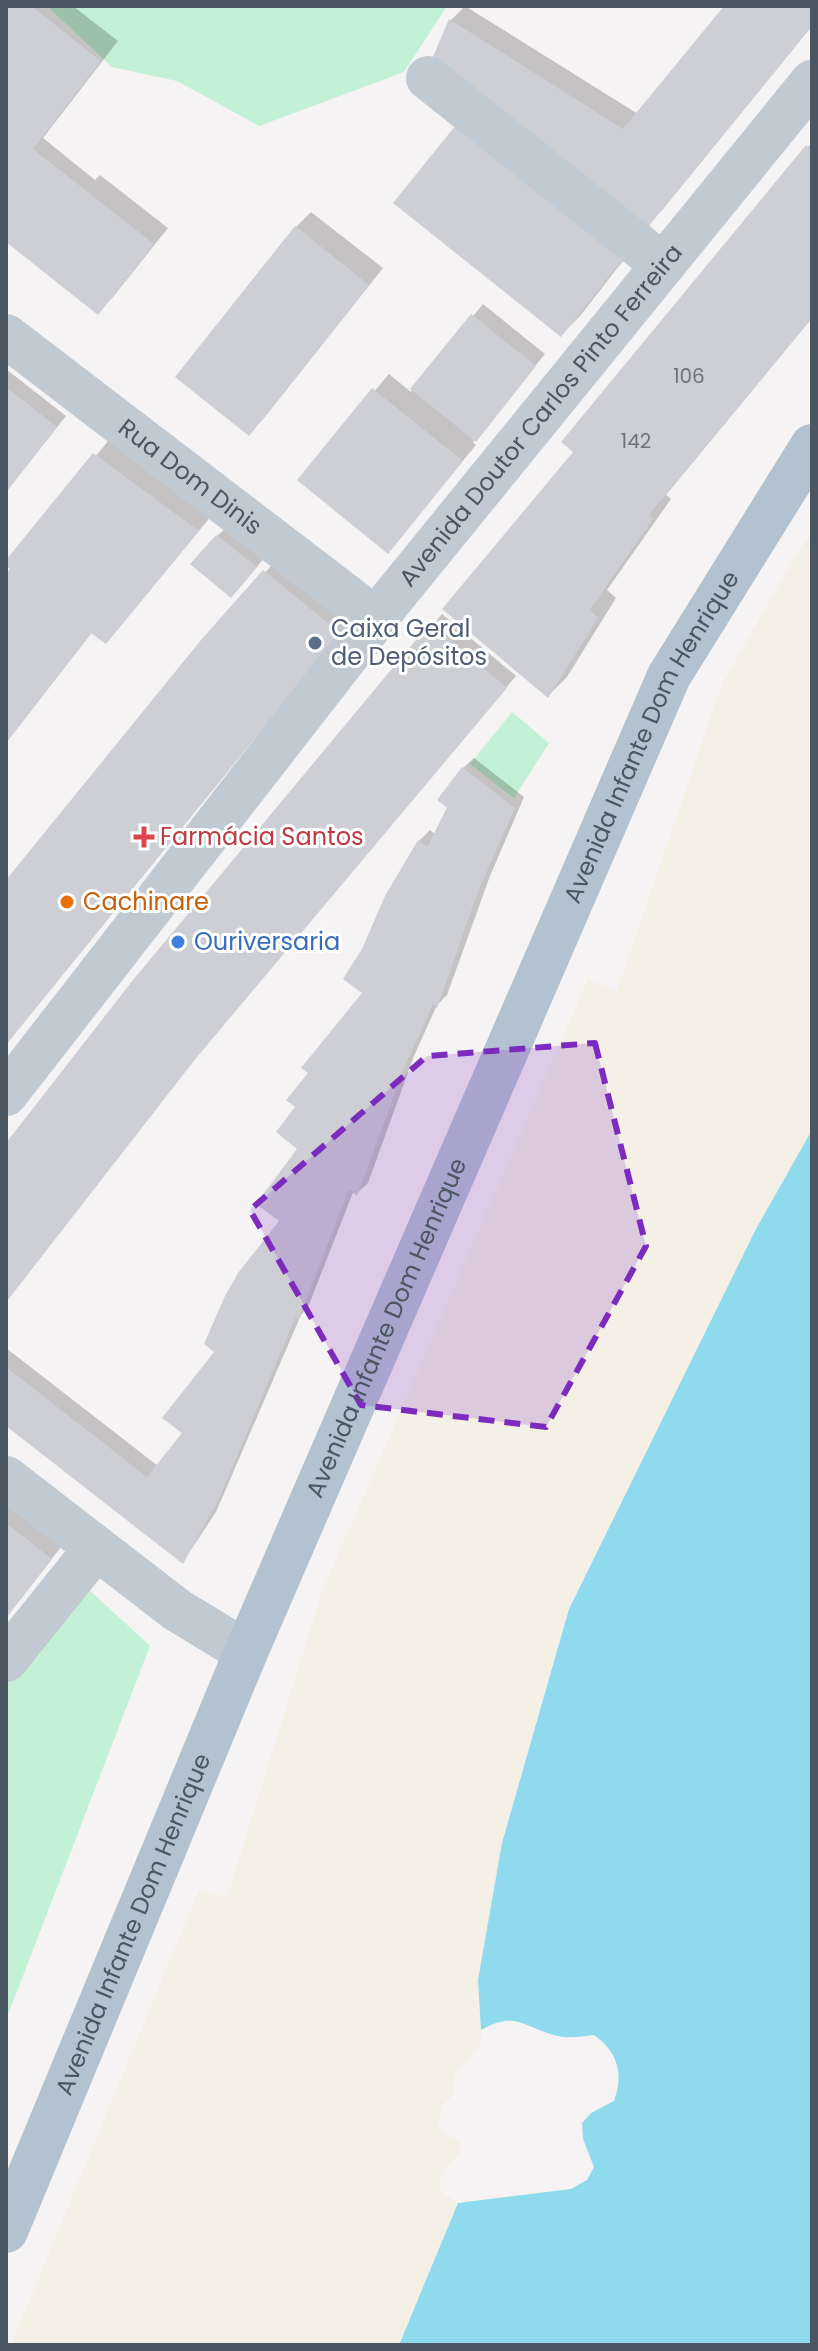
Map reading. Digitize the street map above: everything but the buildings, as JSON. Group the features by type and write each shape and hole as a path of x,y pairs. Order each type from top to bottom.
{"main road":[{"name":"Avenida Infante Dom Henrique","path":"6,2231 246,1652 669,676 812,446"}],"street":[{"path":"428,78 663,265"},
{"name":"Avenida Doutor Carlos Pinto Ferreira","path":"6,1094 376,619 812,82"},
{"name":"Rua Dom Dinis","path":"6,336 376,619"},
{"path":"6,1478 177,1610 246,1652"},
{"path":"6,1660 96,1548"}],"highlighted area":[{"path":"595,1043 646,1246 546,1427 361,1405 250,1210 427,1056"}],"green space":[{"path":"47,6 447,6 404,72 259,126 177,81 112,67"},
{"path":"512,712 549,743 514,798 470,764"},
{"path":"85,1586 150,1646 6,2020 6,1685"}],"sand":[{"path":"812,532 812,1130 757,1227 569,1609 502,1843 478,1980 481,2038 478,2048 455,2073 453,2095 443,2105 437,2123 444,2134 461,2142 460,2155 447,2166 439,2183 442,2193 458,2203 399,2345 11,2345 199,1890 227,1898 322,1592 588,979 617,991 722,684 795,556"}],"water":[{"path":"812,1130 812,2345 399,2345 458,2203 571,2189 587,2180 594,2167 583,2139 582,2123 591,2113 614,2101 618,2073 609,2049 594,2035 557,2036 519,2022 503,2021 481,2030 478,1980 502,1843 569,1609 757,1227"}],"place":[{"name":"Caixa Geral de Depósitos","path":"315,643"},
{"name":"Farmácia Santos","path":"144,837"},
{"name":"Cachinare","path":"67,902"},
{"name":"Ouriversaria","path":"178,942"}]}
